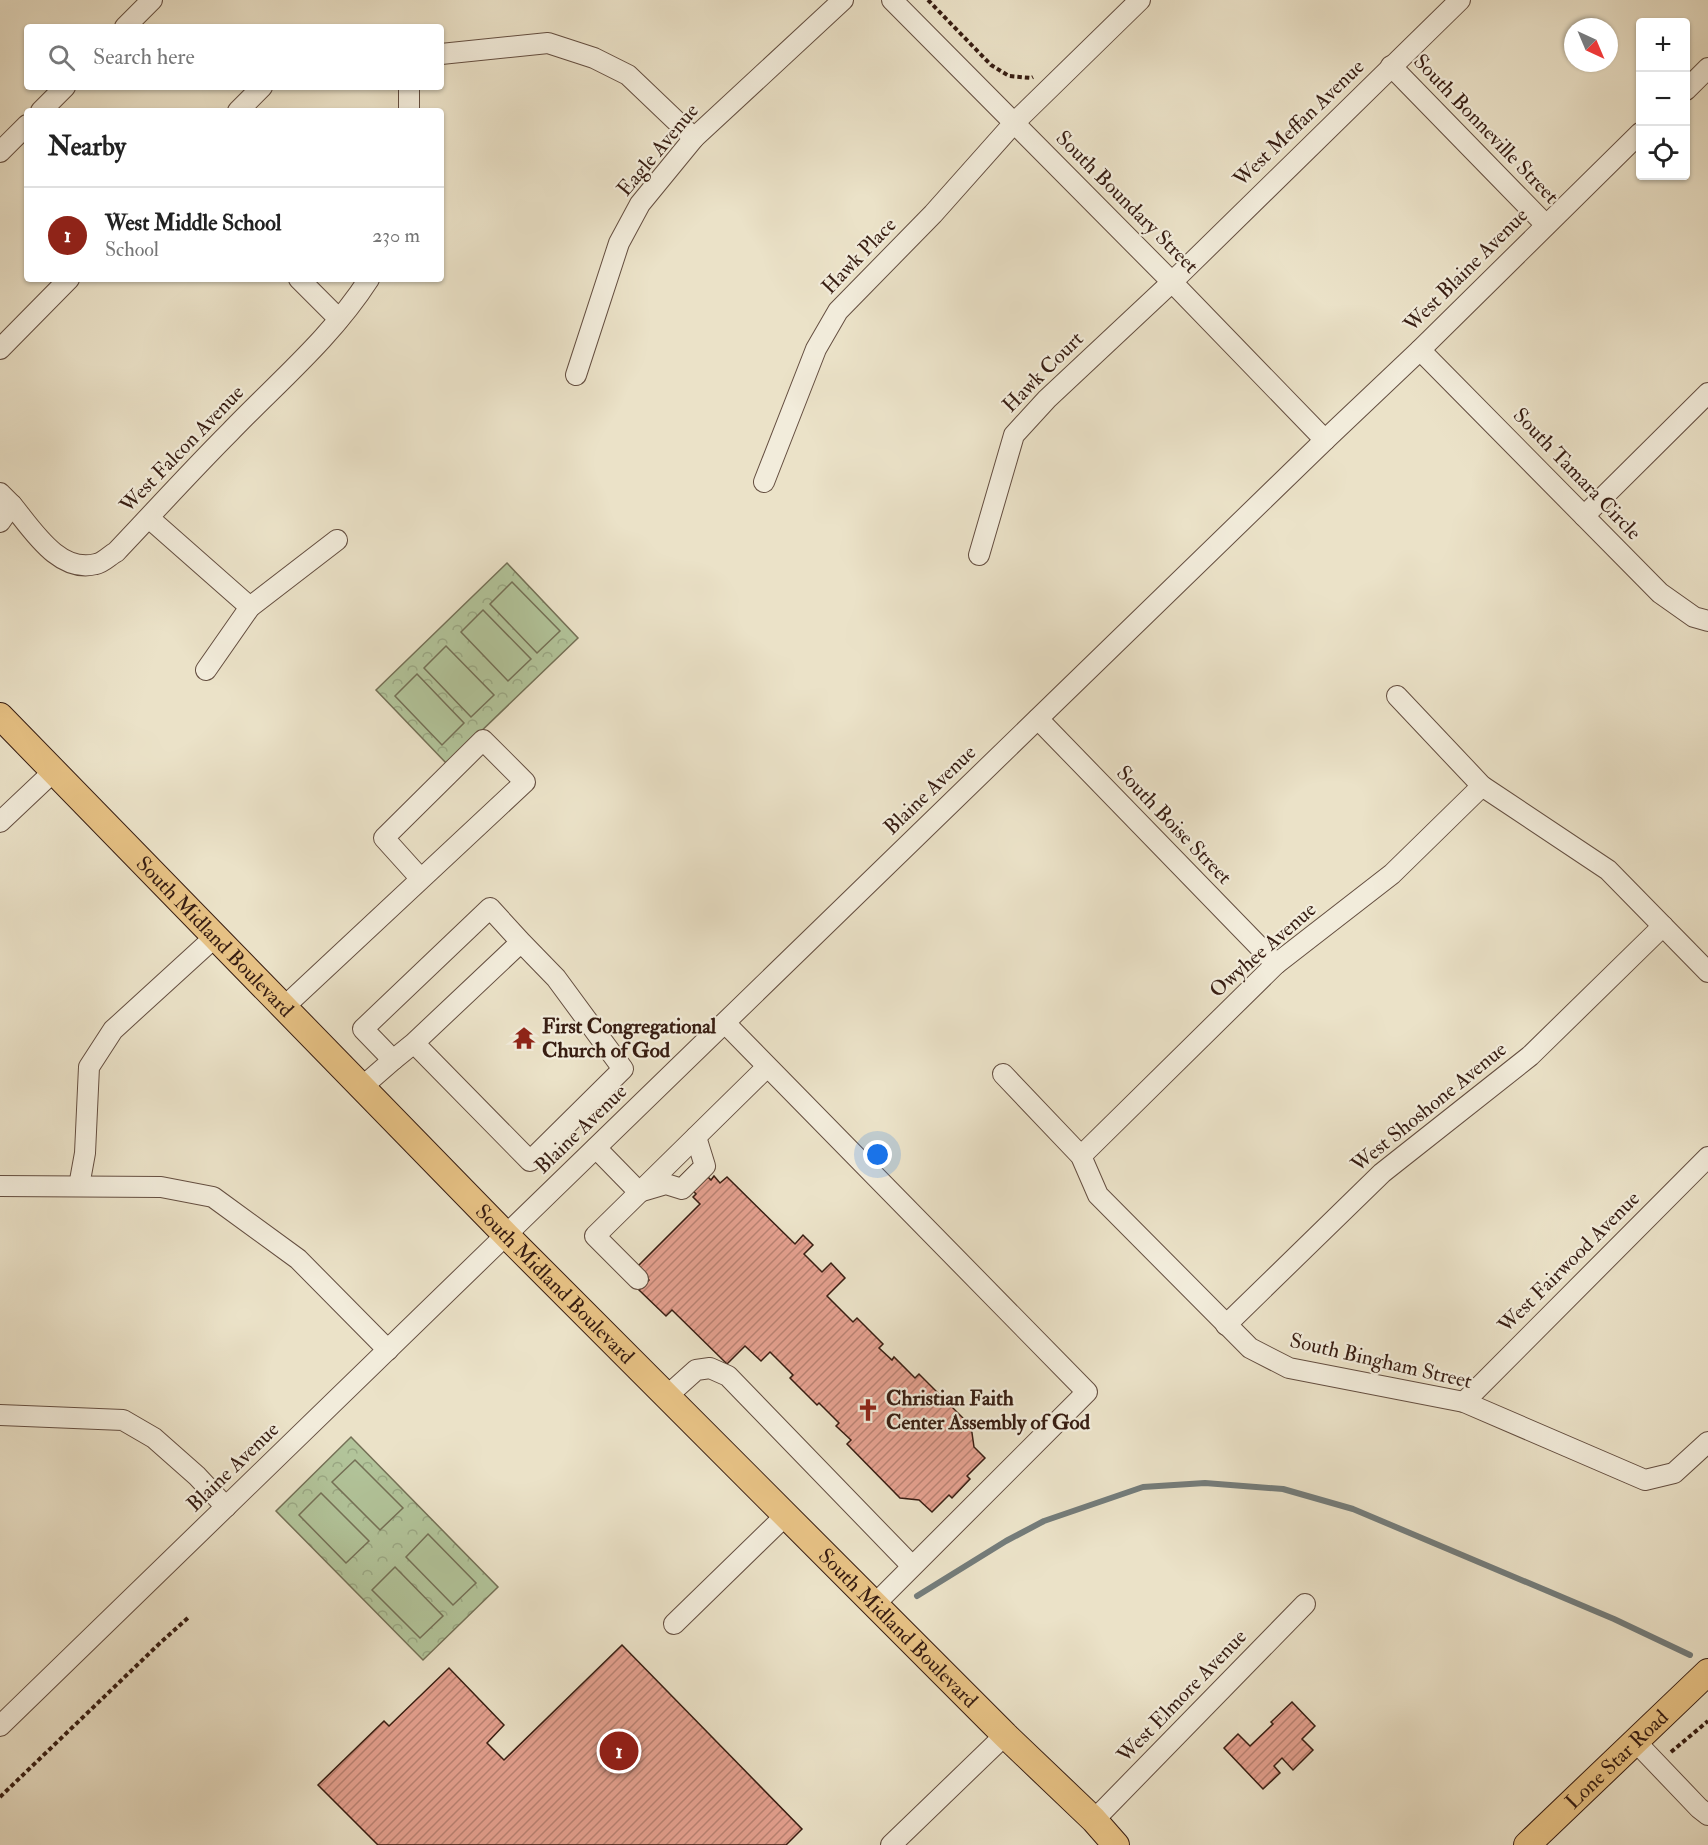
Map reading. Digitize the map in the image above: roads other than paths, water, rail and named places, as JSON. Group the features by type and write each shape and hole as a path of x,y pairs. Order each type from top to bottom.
{"main road":[{"name":"South Midland Boulevard","path":"0,716 506,1235 1005,1735 1094,1820 1116,1845"},
{"name":"Lone Star Road","path":"1527,1845 1708,1672"}],"street":[{"path":"128,24 152,0"},
{"name":"Eagle Avenue","path":"576,375 619,243 640,204 694,138 843,0"},
{"name":"South Boundary Street","path":"892,0 1325,440"},
{"name":"Hawk Place","path":"764,482 816,349 837,311 933,214 1014,123 1140,0"},
{"name":"West Meffan Avenue","path":"1172,282 1460,0"},
{"path":"444,54 548,43 594,58 628,75 694,138"},
{"name":"South Bonneville Street","path":"1391,66 1546,225"},
{"path":"1690,86 1708,68"},
{"path":"44,108 62,90"},
{"path":"241,108 259,90"},
{"path":"409,90 409,108"},
{"path":"0,152 24,128"},
{"name":"West Blaine Avenue","path":"1325,440 1636,138"},
{"path":"0,349 66,282"},
{"path":"302,282 339,319"},
{"name":"West Falcon Avenue","path":"6,499 54,553 74,564 97,564 116,552 230,431 314,349 367,282"},
{"name":"Hawk Court","path":"979,555 1014,435 1047,399 1172,282"},
{"name":"South Tamara Circle","path":"1420,350 1660,593 1694,617 1708,621"},
{"path":"1584,516 1708,393"},
{"name":"Blaine Avenue","path":"3,1716 226,1507 1325,440"},
{"path":"0,522 6,499"},
{"path":"148,518 250,607"},
{"path":"206,670 250,607 337,540"},
{"path":"1396,696 1482,786 1608,870 1708,972"},
{"name":"South Boise Street","path":"1038,719 1276,964"},
{"path":"284,1007 525,782 483,740 384,838 421,879"},
{"path":"0,822 53,772"},
{"name":"Owyhee Avenue","path":"1081,1156 1276,964 1392,874 1482,786"},
{"path":"393,1060 363,1029 490,908 556,978 623,1070 530,1161 414,1043"},
{"name":"West Shoshone Avenue","path":"1226,1325 1382,1173 1530,1056 1663,926"},
{"path":"79,1186 85,1153 89,1067 112,1030 216,936"},
{"path":"362,1087 414,1043 521,942"},
{"path":"724,1023 1087,1392 875,1604"},
{"path":"638,1279 595,1236 767,1066"},
{"name":"South Bingham Street","path":"1003,1074 1081,1156 1098,1195 1250,1348 1289,1368 1464,1402 1645,1480 1674,1473 1708,1442"},
{"path":"639,1192 666,1184 682,1189 705,1166 696,1137"},
{"path":"596,1148 639,1192"},
{"name":"West Fairwood Avenue","path":"1464,1402 1708,1157"},
{"path":"0,1186 161,1187 213,1197 298,1259 388,1350"},
{"path":"667,1396 696,1371 710,1368 728,1376 912,1566"},
{"path":"0,1415 123,1420 154,1438 197,1476 226,1507"},
{"path":"674,1624 786,1515"},
{"name":"West Elmore Avenue","path":"1094,1820 1305,1604"},
{"path":"891,1845 1005,1735"},
{"path":"1635,1741 1708,1815"}],"waterway":[{"path":"917,1596 1006,1541 1044,1521 1143,1487 1205,1483 1283,1489 1353,1509 1614,1619 1690,1655"}],"place":[{"name":"First Congregational Church of God","path":"524,1038"},
{"name":"Christian Faith Center Assembly of God","path":"868,1410"},
{"name":"West Middle School","path":"619,1751"}]}
